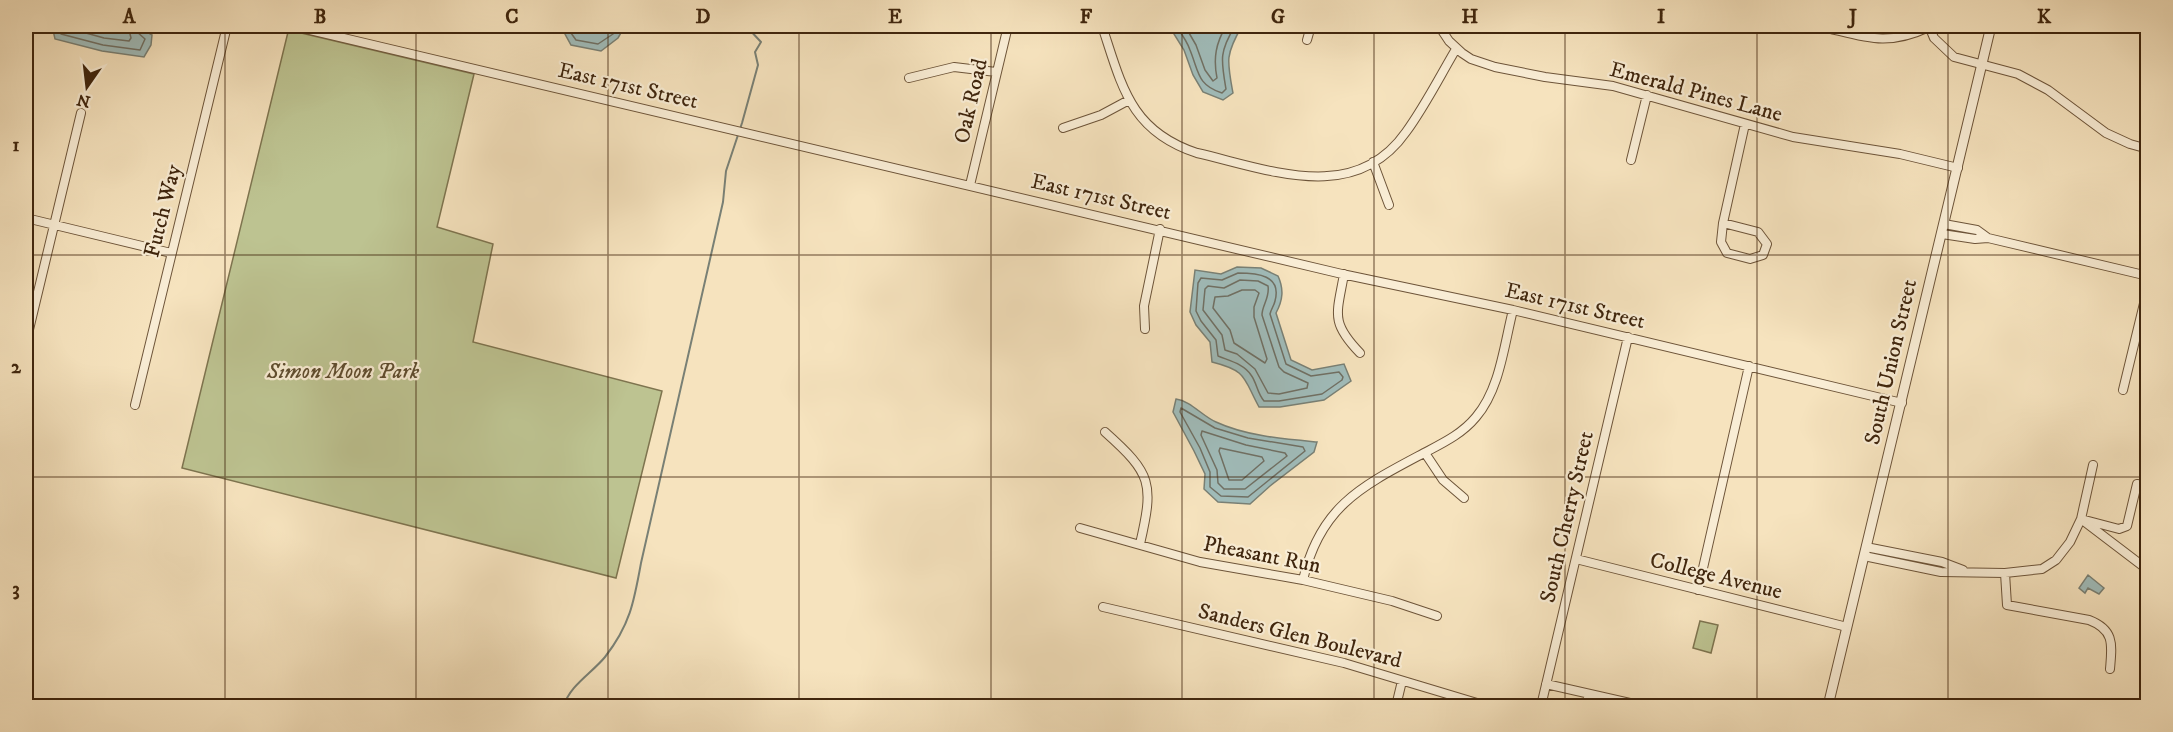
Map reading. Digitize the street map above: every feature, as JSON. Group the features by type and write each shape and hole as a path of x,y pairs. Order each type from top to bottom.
{"street":[{"name":"Futch Way","path":"135,405 227,26"},
{"name":"East 171st Street","path":"293,26 1344,274 1514,310 1902,403"},
{"name":"Oak Road","path":"970,185 1008,26"},
{"path":"1102,26 1129,100 1155,132 1168,141 1197,153 1312,178 1341,175 1373,162 1396,144 1406,132 1456,48"},
{"path":"1307,40 1311,26"},
{"name":"Emerald Pines Lane","path":"1439,26 1456,48 1471,59 1495,67 1545,77 1613,86 1815,142 1900,154 1958,168"},
{"path":"1819,26 1890,40 1915,34 1929,26 1934,38 1947,52 1964,61 2018,74 2048,90 2106,133 2148,149"},
{"name":"South Union Street","path":"1828,706 1991,26"},
{"path":"909,78 954,67 996,72"},
{"path":"1631,160 1647,95"},
{"path":"1063,128 1101,115 1129,100"},
{"path":"26,342 81,113"},
{"path":"1723,223 1762,235 1767,244 1763,255 1750,259 1727,253 1720,242 1723,223 1745,124"},
{"path":"1373,162 1389,205"},
{"path":"26,218 171,253"},
{"path":"1943,229 1977,230 1988,238 2148,276"},
{"path":"1145,329 1144,306 1160,230"},
{"path":"1344,274 1338,318 1344,337 1360,353"},
{"path":"2123,390 2148,287"},
{"path":"1304,580 1307,564 1318,539 1341,507 1370,482 1458,434 1483,408 1495,380 1514,310"},
{"name":"South Cherry Street","path":"1541,706 1628,337"},
{"path":"1698,590 1749,366"},
{"path":"1105,432 1133,458 1145,478 1149,502 1140,544"},
{"path":"1425,453 1443,480 1464,498"},
{"path":"1865,552 1942,562 1967,572 2006,573 2042,569 2056,560 2070,542 2081,519 2093,465"},
{"path":"2081,519 2119,529 2127,526 2137,484 2148,486"},
{"path":"2081,519 2148,570"},
{"name":"Pheasant Run","path":"1080,528 1200,562 1304,580 1392,601 1437,616"},
{"name":"College Avenue","path":"1576,559 1847,627"},
{"path":"2006,573 2007,605 2089,620 2100,625 2110,639 2109,669"},
{"name":"Sanders Glen Boulevard","path":"1103,607 1344,663 1477,705 1487,706"},
{"path":"1396,706 1402,681"},
{"path":"1546,684 1643,706"},
{"path":"1586,706 1589,694"}],"green space":[{"name":"Simon Moon Park","path":"288,32 297,32 474,74 437,227 493,244 473,342 662,391 616,578 182,468"},
{"path":"1700,621 1718,625 1711,653 1693,648"}],"water":[{"path":"52,26 134,26 152,35 151,45 144,57 102,51 55,39"},
{"path":"566,26 625,26 618,38 601,51 571,45 565,34"},
{"path":"1169,26 1242,26 1229,58 1233,93 1223,100 1203,92 1193,75 1184,50"},
{"path":"1237,267 1261,268 1278,276 1282,294 1276,313 1291,360 1312,370 1344,364 1351,381 1324,400 1280,407 1259,407 1243,377 1224,365 1212,362 1210,342 1196,325 1190,312 1195,270 1221,274"},
{"path":"1176,399 1187,403 1216,422 1240,431 1317,442 1314,452 1250,504 1218,502 1204,489 1205,474 1173,412"},
{"path":"2088,575 2104,588 2099,594 2088,588 2085,593 2079,588"}],"waterway":[{"path":"564,706 576,686 605,657 630,613 723,202 726,171 758,65 755,52 761,42 746,26"}]}
